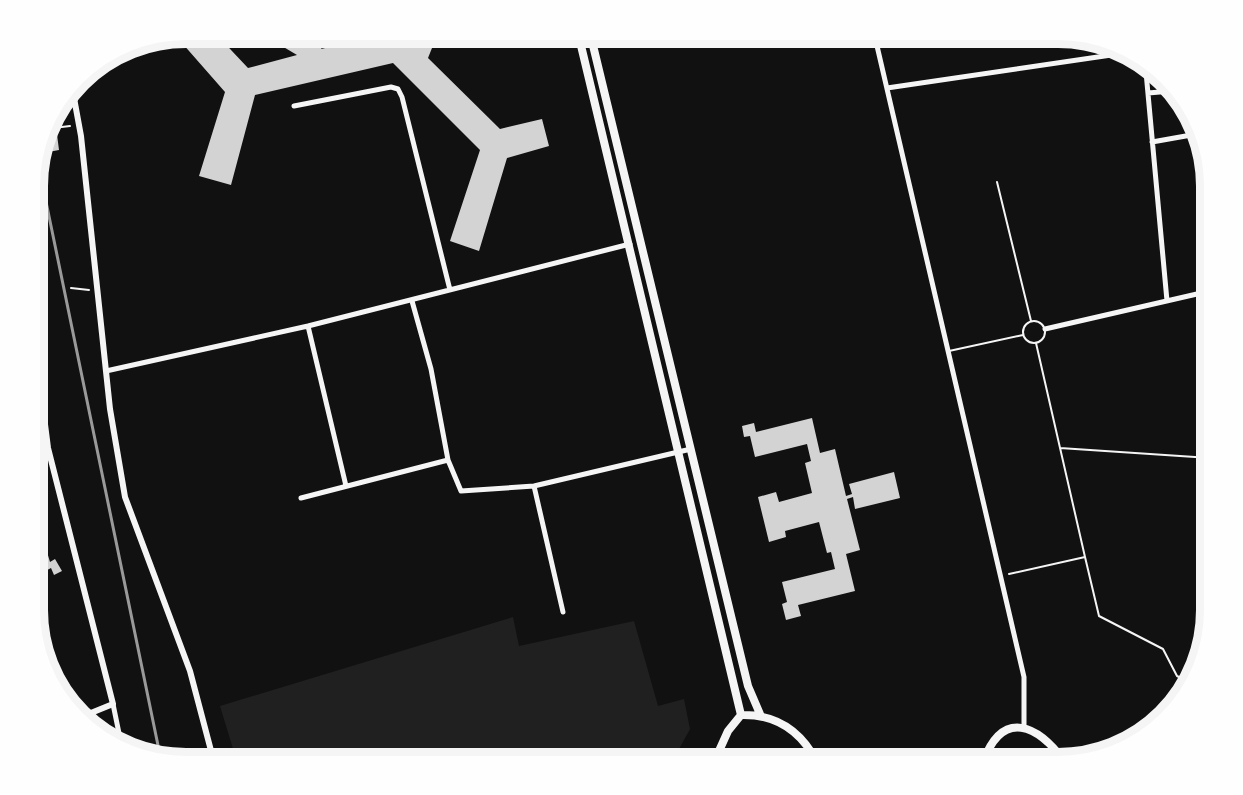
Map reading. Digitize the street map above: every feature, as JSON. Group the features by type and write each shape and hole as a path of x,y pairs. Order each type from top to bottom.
{"main road":[{"path":"581,44 741,715"},
{"path":"593,44 748,686 760,714"},
{"path":"719,751 728,730 741,715 760,714 801,736 810,751"},
{"path":"989,751 998,736 1012,727 1031,728 1057,751"}],"street":[{"path":"877,44 1024,677 1024,728"},
{"path":"887,88 1113,55"},
{"path":"1146,75 1167,301"},
{"path":"294,106 391,87 398,89 402,97 450,290"},
{"path":"1148,93 1164,92"},
{"path":"74,98 79,125 106,371 125,497 190,671 211,752"},
{"path":"1152,142 1190,135"},
{"path":"106,371 412,301 630,244"},
{"path":"1045,329 1199,294"},
{"path":"412,301 431,369 448,460 461,491 534,486 691,449"},
{"path":"308,326 346,486"},
{"path":"44,417 48,448 119,736"},
{"path":"44,450 48,448"},
{"path":"301,498 448,460"},
{"path":"534,486 563,612"},
{"path":"89,714 113,704"}],"lane":[{"path":"1031,321 1041,323 1045,329 1044,337 1036,343 1029,342 1023,335 1024,326 1031,321"},
{"path":"948,351 1023,335"}],"path":[{"path":"56,128 79,125"},
{"path":"997,182 1031,321"},
{"path":"71,288 98,290"},
{"path":"1036,343 1099,616 1163,649 1177,676 1182,679"},
{"path":"1060,448 1199,457"},
{"path":"1000,576 1085,557"}],"shaded area":[{"path":"513,617 519,646 634,621 658,706 684,699 690,729 678,751 234,752 220,706"}],"building":[{"path":"183,44 225,44 248,68 297,55 278,44 324,44 321,49 342,44 434,44 428,58 500,129 542,119 549,146 507,158 479,251 450,241 480,150 393,63 255,95 231,185 199,176 225,92"},
{"path":"56,127 59,150 48,152 51,140"},
{"path":"812,418 820,453 835,449 846,496 852,494 849,484 894,472 900,498 855,509 853,497 847,499 860,550 846,554 855,591 798,605 801,616 786,620 782,604 787,602 782,582 835,569 831,552 827,553 819,522 785,531 786,537 769,542 758,497 776,492 779,502 812,493 805,463 811,461 807,444 755,457 750,436 744,437 742,426 754,423 756,432"},
{"path":"44,542 50,562 55,559 62,571 54,575 51,568 44,572"}],"railway":[{"path":"44,192 159,749"}]}
